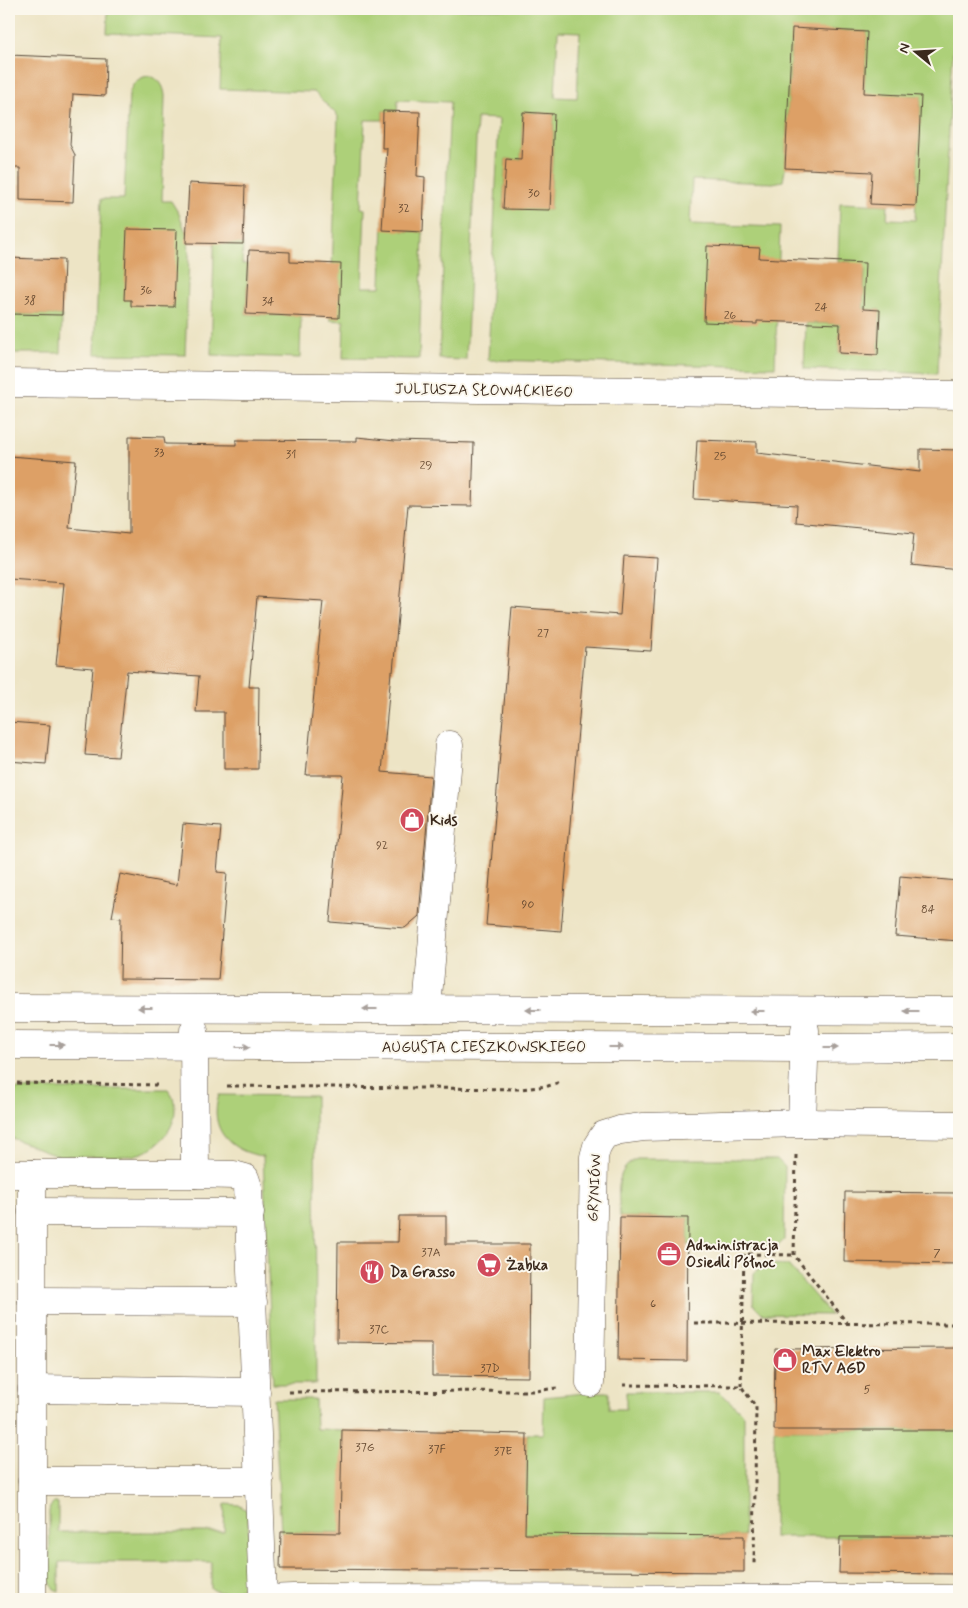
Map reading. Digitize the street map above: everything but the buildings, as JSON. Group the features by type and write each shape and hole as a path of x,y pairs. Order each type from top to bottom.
{"street":[{"name":"JULIUSZA SŁOWACKIEGO","path":"9,383 959,395"},
{"path":"427,1010 449,745"},
{"path":"9,1008 959,1011"},
{"path":"194,1008 195,1174"},
{"path":"802,1123 806,1011"},
{"name":"AUGUSTA CIESZKOWSKIEGO","path":"9,1045 804,1048 959,1046"},
{"name":"GRYNIÓW","path":"590,1383 594,1157 600,1140 609,1132 643,1127 802,1123 959,1125"},
{"path":"32,1599 32,1212 21,1174 195,1174 234,1175 244,1178 248,1187 250,1213 264,1599 959,1599"},
{"path":"32,1212 250,1213"},
{"path":"32,1301 253,1302"},
{"path":"32,1389 256,1392"},
{"path":"32,1481 259,1481"}],"path":[{"path":"9,1083 521,1089"},
{"path":"802,1123 796,1156 794,1255 847,1324"},
{"path":"753,1599 756,1407 741,1386 744,1254 794,1255"},
{"path":"694,1323 959,1324"},
{"path":"322,1392 535,1391 590,1383 741,1386"}],"green space":[{"path":"108,9 955,9 937,374 804,369 806,323 840,324 839,353 878,354 880,310 863,309 865,270 851,269 851,262 838,261 840,203 888,205 887,219 915,220 921,96 893,95 892,114 863,112 867,32 831,30 791,47 783,181 773,183 692,180 690,224 780,227 775,367 488,360 499,119 477,118 466,360 439,359 450,102 398,100 397,112 383,111 383,120 365,120 361,208 365,209 362,287 381,287 383,219 403,231 423,232 419,359 343,358 344,321 330,320 338,116 314,92 220,89 222,38 107,33","holes":["558,31 580,32 577,98 555,97","523,112 554,114 550,210 503,208 506,159 521,160"]},
{"path":"148,76 155,78 160,83 165,96 162,201 171,201 179,214 188,238 185,355 95,354 101,199 124,199 129,94 136,82"},
{"path":"216,185 220,243 243,244 242,264 248,264 246,314 301,316 300,358 211,355"},
{"path":"9,314 62,315 61,353 9,353"},
{"path":"9,1089 168,1089 175,1105 175,1113 170,1128 160,1142 143,1153 131,1156 59,1156 9,1137"},
{"path":"219,1095 315,1096 316,1384 273,1384 263,1156 241,1150 224,1137 219,1128 217,1118 216,1107"},
{"path":"637,1159 777,1159 785,1167 784,1240 777,1247 688,1245 688,1218 620,1217 619,1184 621,1176 624,1169"},
{"path":"764,1264 788,1265 831,1315 763,1314 753,1304 754,1273"},
{"path":"609,1392 609,1409 626,1409 626,1392 720,1392 744,1415 744,1536 281,1532 274,1399 315,1399 316,1429 342,1430 525,1513 527,1434 543,1434 544,1397"},
{"path":"774,1430 959,1430 959,1537 774,1537"},
{"path":"54,1503 58,1503 58,1532 224,1532 225,1504 239,1505 248,1511 250,1581 242,1588 232,1592 216,1591 211,1588 211,1562 59,1562 59,1591 54,1589 50,1582 49,1512 50,1507"}],"place":[{"name":"Kids","path":"412,820"},
{"name":"Administracja Osiedli Północ","path":"669,1254"},
{"name":"Żabka","path":"489,1265"},
{"name":"Da Grasso","path":"372,1272"},
{"name":"Max Elektro RTV AGD","path":"785,1360"}]}
